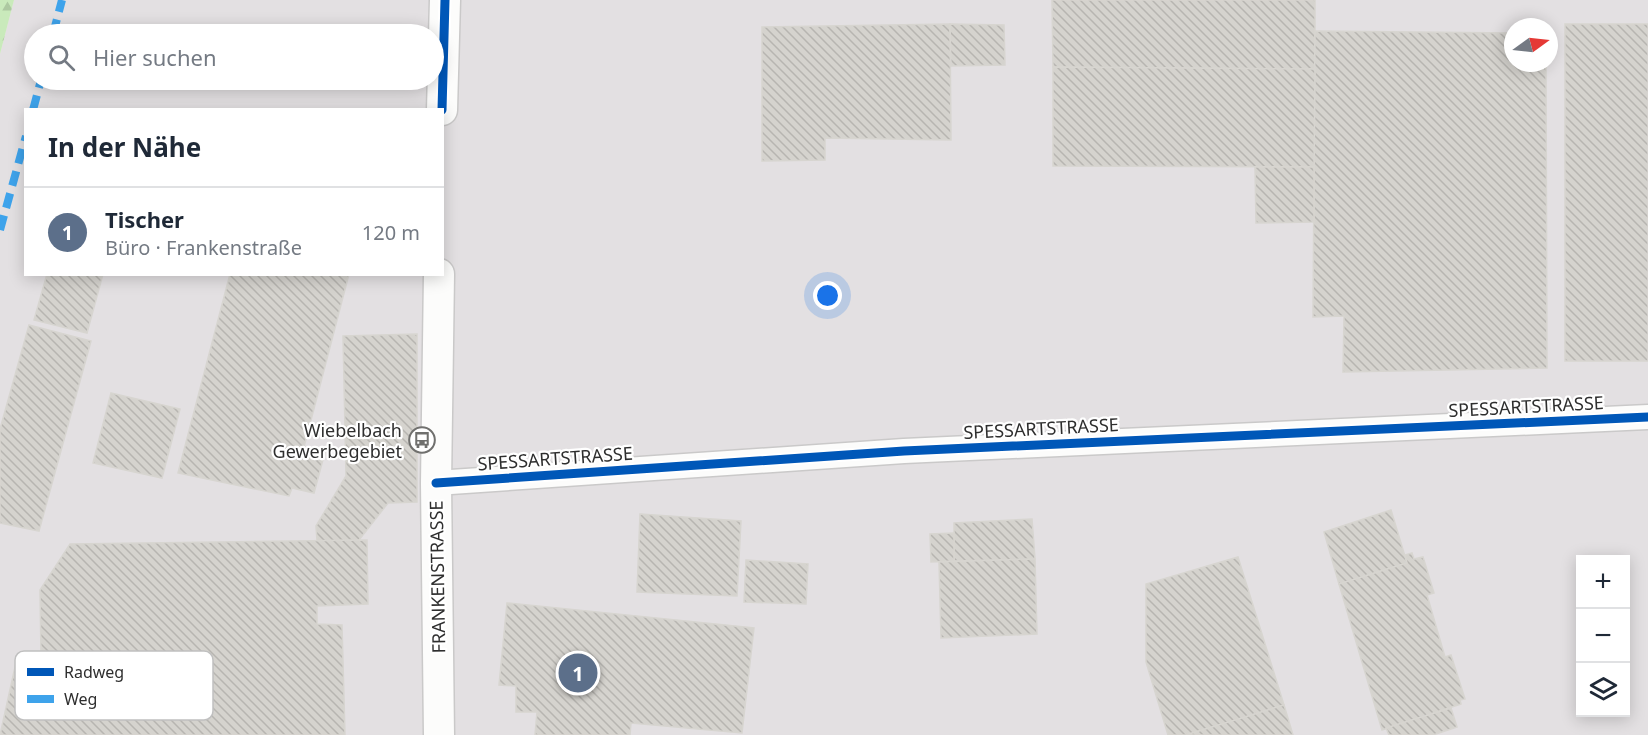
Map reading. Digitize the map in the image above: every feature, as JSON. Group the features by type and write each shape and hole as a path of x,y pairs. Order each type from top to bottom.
{"street":[{"path":"444,37 445,0"},
{"path":"442,108 443,90"},
{"name":"FRANKENSTRASSE","path":"439,276 436,483 439,735"},
{"name":"SPESSARTSTRASSE","path":"436,483 904,451 1648,417"}],"shaded area":[{"path":"14,0 1648,0 1648,735 0,735 0,54"}],"green space":[{"path":"0,0 14,0 0,54"}],"building":[{"path":"1052,0 1315,0 1315,69 1053,67"},
{"path":"950,24 951,140 825,138 825,160 762,161 762,27"},
{"path":"950,24 1004,25 1005,65 951,66"},
{"path":"1565,24 1648,24 1648,361 1565,361"},
{"path":"1315,31 1504,33 1504,72 1546,72 1547,368 1343,372 1344,316 1313,317"},
{"path":"1053,67 1315,69 1314,167 1053,166"},
{"path":"1255,167 1314,167 1314,222 1256,223"},
{"path":"46,276 102,276 87,333 34,320"},
{"path":"229,276 348,276 304,447 325,452 314,493 292,488 289,496 178,473"},
{"path":"29,325 91,341 39,531 0,523 0,429"},
{"path":"417,334 417,502 388,503 359,540 317,541 316,526 346,476 343,336"},
{"path":"111,393 180,409 162,478 93,463"},
{"path":"1391,510 1407,563 1339,584 1324,532"},
{"path":"640,514 741,521 737,596 637,592"},
{"path":"1032,519 1035,559 954,561 954,523"},
{"path":"954,533 954,561 931,562 930,534"},
{"path":"367,540 368,604 317,606 317,624 342,625 345,735 0,735 15,667 15,720 213,720 213,651 41,651 40,590 70,544"},
{"path":"1412,553 1414,559 1423,557 1434,593 1427,595 1445,657 1451,655 1465,699 1460,700 1461,704 1382,730 1339,584 1407,563 1405,555"},
{"path":"1238,557 1284,705 1186,735 1168,735 1146,662 1146,584"},
{"path":"1035,559 1037,634 941,638 939,562"},
{"path":"746,560 808,564 806,604 744,602"},
{"path":"507,603 754,628 742,733 631,723 630,735 535,735 537,712 516,712 516,686 499,685"},
{"path":"1284,705 1293,735 1186,735"},
{"path":"1451,708 1457,727 1433,735 1389,735 1386,728"}],"marked path":[{"path":"56,24 62,0"},
{"path":"34,108 38,90"},
{"path":"0,230 24,143"}],"cycle path":[{"path":"444,37 445,0"},
{"path":"442,108 443,90"},
{"path":"436,483 904,451 1648,417"}],"place":[{"name":"Wiebelbach Gewerbegebiet","path":"422,440"},
{"name":"Tischer","path":"578,673"}]}
